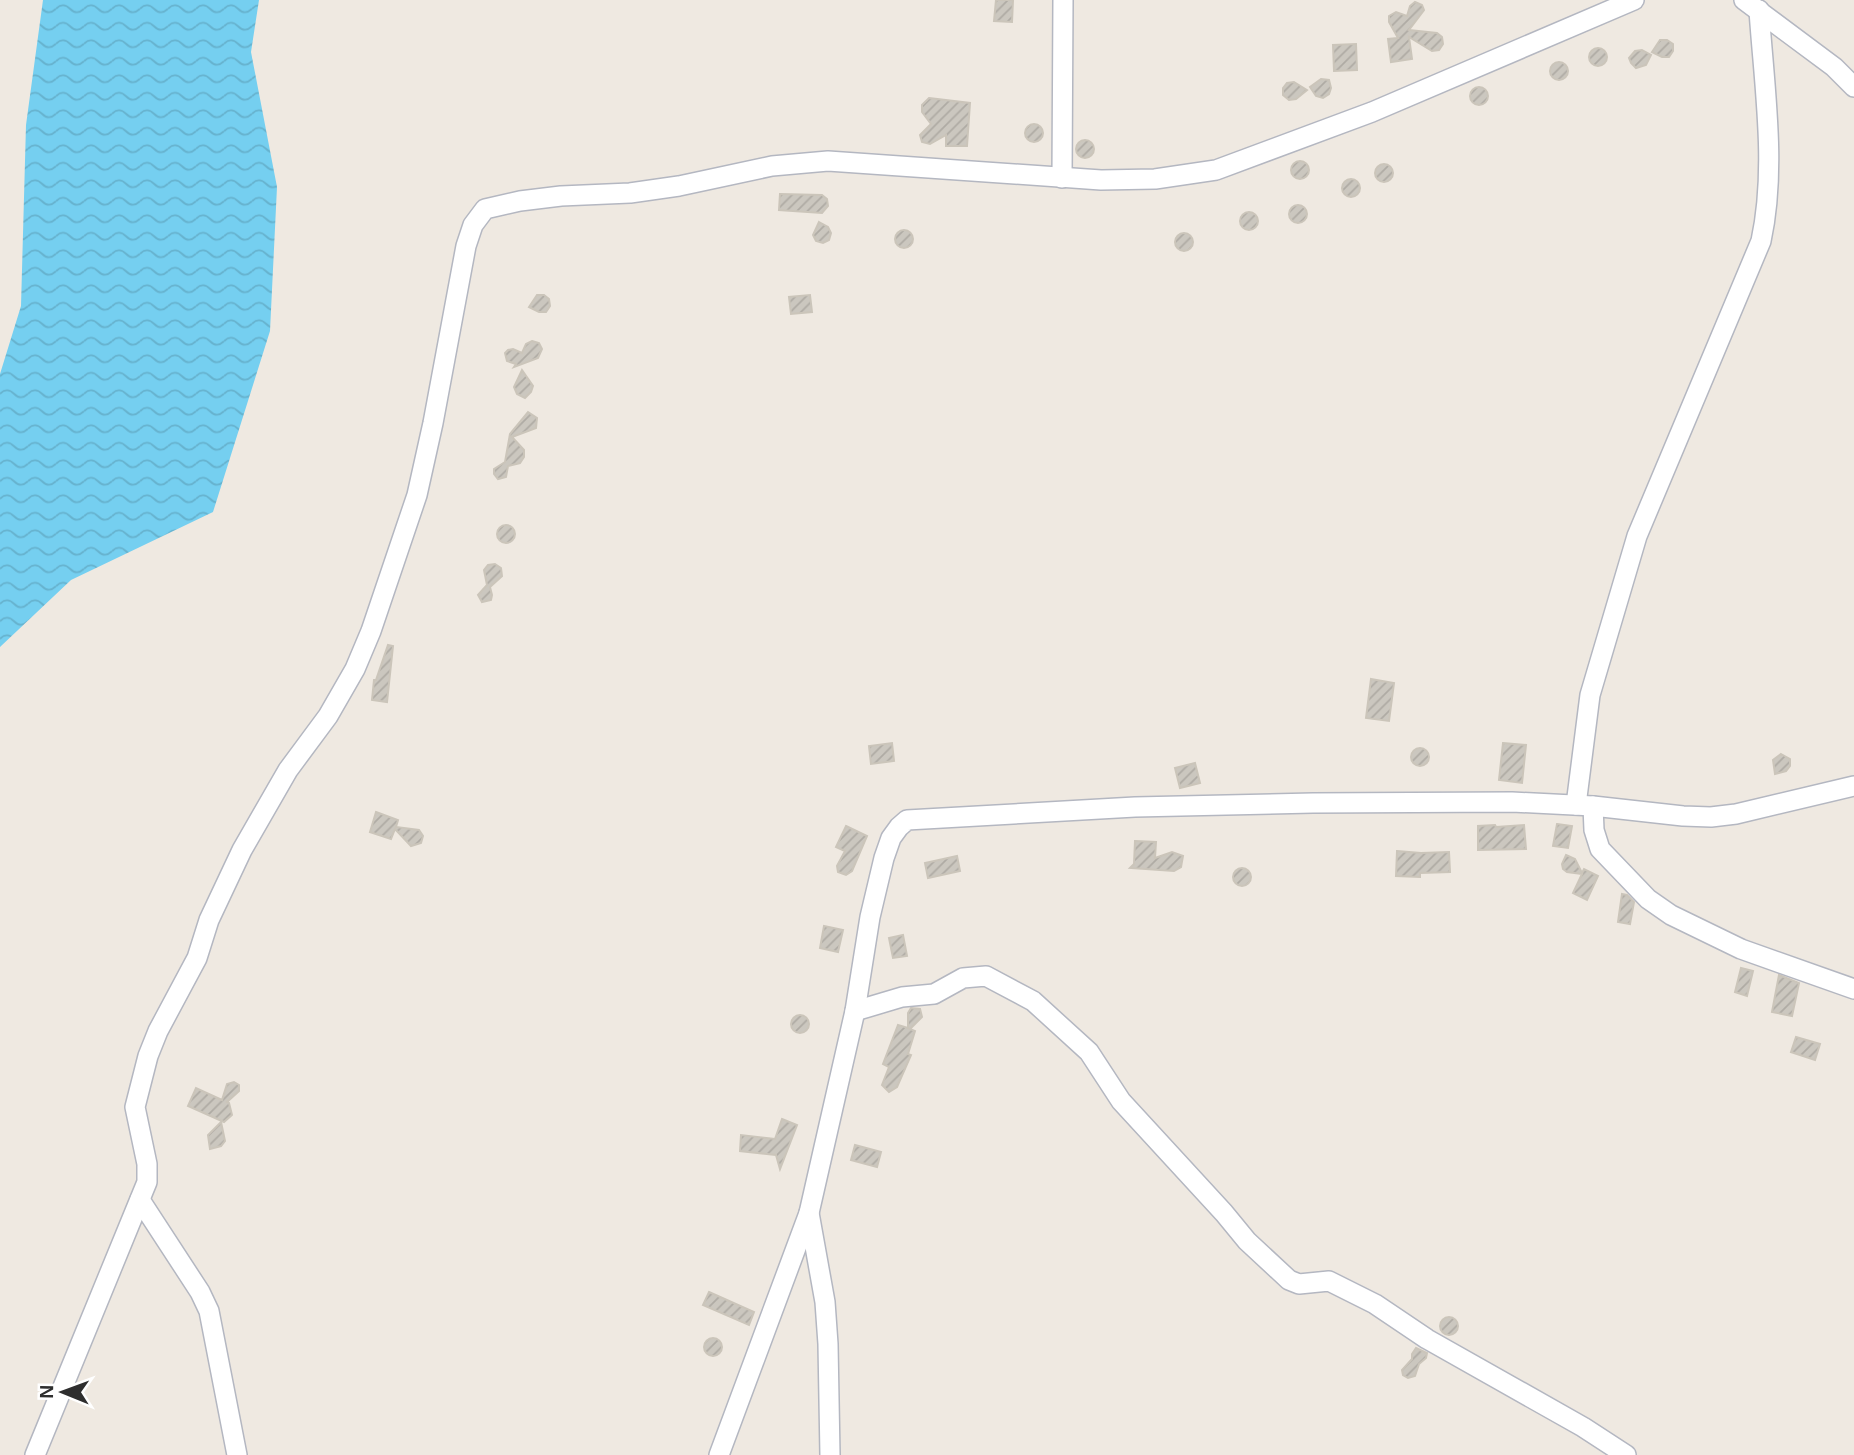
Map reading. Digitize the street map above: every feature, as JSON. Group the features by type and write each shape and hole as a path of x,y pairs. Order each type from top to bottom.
{"street":[{"path":"1062,178 1063,0"},
{"path":"35,1455 146,1182 147,1164 135,1107 145,1066 158,1031 197,958 209,920 242,850 288,769 328,716 355,669 371,631 417,495 466,246 472,225 485,209 561,196 679,186 772,166 828,161 1062,178 1155,179 1216,170 1372,112 1634,0"},
{"path":"1752,5 1834,67 1854,87"},
{"path":"1752,5 1769,171 1767,212 1761,241 1637,536 1590,695 1584,805 1600,849 1648,899 1671,915 1741,949 1854,989"},
{"path":"719,1455 809,1213 855,1011 870,917 884,858 891,838 907,820 1135,807 1512,802 1584,805 1683,817 1711,817 1736,814 1854,786"},
{"path":"855,1011 902,997 934,994 963,978 986,976 1032,1002 1089,1052 1121,1101 1247,1241 1289,1280 1299,1284 1329,1281 1375,1304 1427,1339 1583,1427 1626,1455"},
{"path":"140,1200 200,1292 209,1311 237,1455"},
{"path":"809,1213 825,1302 830,1455"}],"water":[{"path":"43,0 259,0 251,52 277,187 270,331 213,512 71,580 0,647 0,374 21,306 26,125"}],"building":[{"path":"996,0 1013,0 1012,22 994,21"},
{"path":"1415,2 1422,5 1424,10 1409,30 1437,33 1442,37 1443,44 1439,50 1432,51 1409,37 1412,59 1391,62 1388,39 1398,38 1389,22 1389,16 1396,12 1407,16 1410,6"},
{"path":"1660,40 1673,44 1669,57 1652,52"},
{"path":"1356,44 1357,70 1334,71 1333,45"},
{"path":"1598,48 1605,50 1605,64 1598,66 1591,64 1589,57 1591,50"},
{"path":"1642,50 1651,55 1646,65 1636,68 1629,58 1635,51"},
{"path":"1559,62 1565,65 1568,71 1565,77 1559,80 1553,77 1550,71 1553,65"},
{"path":"1321,79 1329,80 1331,88 1329,94 1323,98 1316,96 1310,87"},
{"path":"1294,82 1307,90 1296,99 1289,100 1283,95 1283,88 1287,83"},
{"path":"1479,87 1485,90 1488,96 1485,102 1479,105 1473,102 1470,96 1473,90"},
{"path":"929,98 970,103 967,146 946,146 946,135 930,144 922,142 920,135 931,124 922,112 922,105"},
{"path":"1034,124 1040,127 1043,133 1040,139 1034,142 1028,139 1025,133 1028,127"},
{"path":"1081,140 1089,140 1094,149 1092,156 1081,158 1076,153 1076,145"},
{"path":"1300,161 1306,164 1309,170 1306,176 1300,179 1294,176 1291,170 1294,164"},
{"path":"1380,164 1388,164 1393,173 1391,180 1380,182 1375,177 1375,169"},
{"path":"1351,179 1359,184 1360,188 1355,196 1351,197 1343,192 1342,188 1347,180"},
{"path":"780,194 822,195 827,199 828,206 822,213 779,210"},
{"path":"1298,205 1304,208 1307,214 1304,220 1298,223 1292,220 1289,214 1292,208"},
{"path":"1249,212 1255,215 1258,221 1255,227 1249,230 1243,227 1240,221 1243,215"},
{"path":"819,222 828,227 831,233 829,240 823,243 816,241 813,235"},
{"path":"904,230 910,233 913,239 910,245 904,248 898,245 895,239 898,233"},
{"path":"1184,233 1190,236 1193,242 1190,248 1184,251 1178,248 1175,242 1178,236"},
{"path":"537,295 544,295 549,299 550,306 546,312 529,307"},
{"path":"810,295 812,312 791,314 789,297"},
{"path":"532,341 539,343 542,349 538,358 514,367 516,364 507,361 505,353 508,350 522,353 526,344"},
{"path":"522,370 533,386 525,398 517,394 514,387"},
{"path":"528,412 537,418 536,428 512,437 524,450 524,457 520,463 508,466 506,477 498,479 494,469 505,462 510,434"},
{"path":"506,525 512,528 515,534 512,540 506,543 500,540 497,534 500,528"},
{"path":"495,564 501,568 502,576 490,587 491,600 482,602 478,595 487,585 484,570 488,565"},
{"path":"388,645 393,646 387,702 372,700 374,680"},
{"path":"1371,679 1394,683 1389,721 1366,718"},
{"path":"892,743 894,761 871,764 869,746"},
{"path":"1503,743 1526,745 1522,783 1499,780"},
{"path":"1420,748 1426,751 1429,757 1426,763 1420,766 1414,763 1411,757 1414,751"},
{"path":"1781,754 1790,759 1790,766 1786,771 1775,774 1773,760"},
{"path":"1195,763 1200,783 1180,788 1175,768"},
{"path":"376,812 398,820 396,827 419,830 423,836 421,843 411,846 395,829 391,839 370,832"},
{"path":"1557,824 1572,826 1568,848 1553,846"},
{"path":"1524,825 1526,849 1478,850 1478,826"},
{"path":"846,826 867,836 852,871 846,875 838,872 837,866 845,851 836,847"},
{"path":"1135,841 1156,842 1155,858 1172,852 1183,856 1181,867 1174,871 1130,868 1134,864"},
{"path":"1397,851 1449,852 1450,872 1420,873 1420,877 1396,876"},
{"path":"1566,855 1575,859 1582,873 1584,869 1598,876 1587,900 1573,893 1582,874 1563,869"},
{"path":"957,856 960,871 928,878 925,863"},
{"path":"1242,868 1248,871 1251,877 1248,883 1242,886 1236,883 1233,877 1236,871"},
{"path":"1622,894 1634,902 1630,924 1618,922"},
{"path":"824,926 843,930 838,952 820,948"},
{"path":"903,935 907,956 893,958 889,938"},
{"path":"1741,968 1753,971 1747,996 1735,992"},
{"path":"1779,975 1799,983 1792,1016 1772,1012"},
{"path":"911,1008 920,1009 922,1017 910,1029 915,1031 908,1054 911,1055 897,1087 889,1092 882,1085 889,1067 883,1064 898,1025 908,1028 908,1013"},
{"path":"800,1015 806,1018 809,1024 806,1030 800,1033 794,1030 791,1024 794,1018"},
{"path":"1796,1037 1820,1044 1815,1060 1791,1052"},
{"path":"234,1082 239,1085 239,1091 227,1102 232,1115 224,1122 188,1106 196,1088 222,1100 227,1084"},
{"path":"782,1119 797,1125 780,1169 776,1155 740,1151 741,1135 775,1139"},
{"path":"221,1122 225,1141 221,1146 210,1149 208,1135"},
{"path":"855,1145 881,1152 877,1167 851,1160"},
{"path":"709,1292 754,1312 749,1325 703,1305"},
{"path":"1449,1317 1455,1320 1458,1326 1455,1332 1449,1335 1443,1332 1440,1326 1443,1320"},
{"path":"713,1338 719,1341 722,1347 719,1353 713,1356 707,1353 704,1347 707,1341"},
{"path":"1416,1348 1427,1353 1426,1358 1419,1364 1415,1376 1408,1378 1403,1375 1402,1370 1412,1359"}]}
